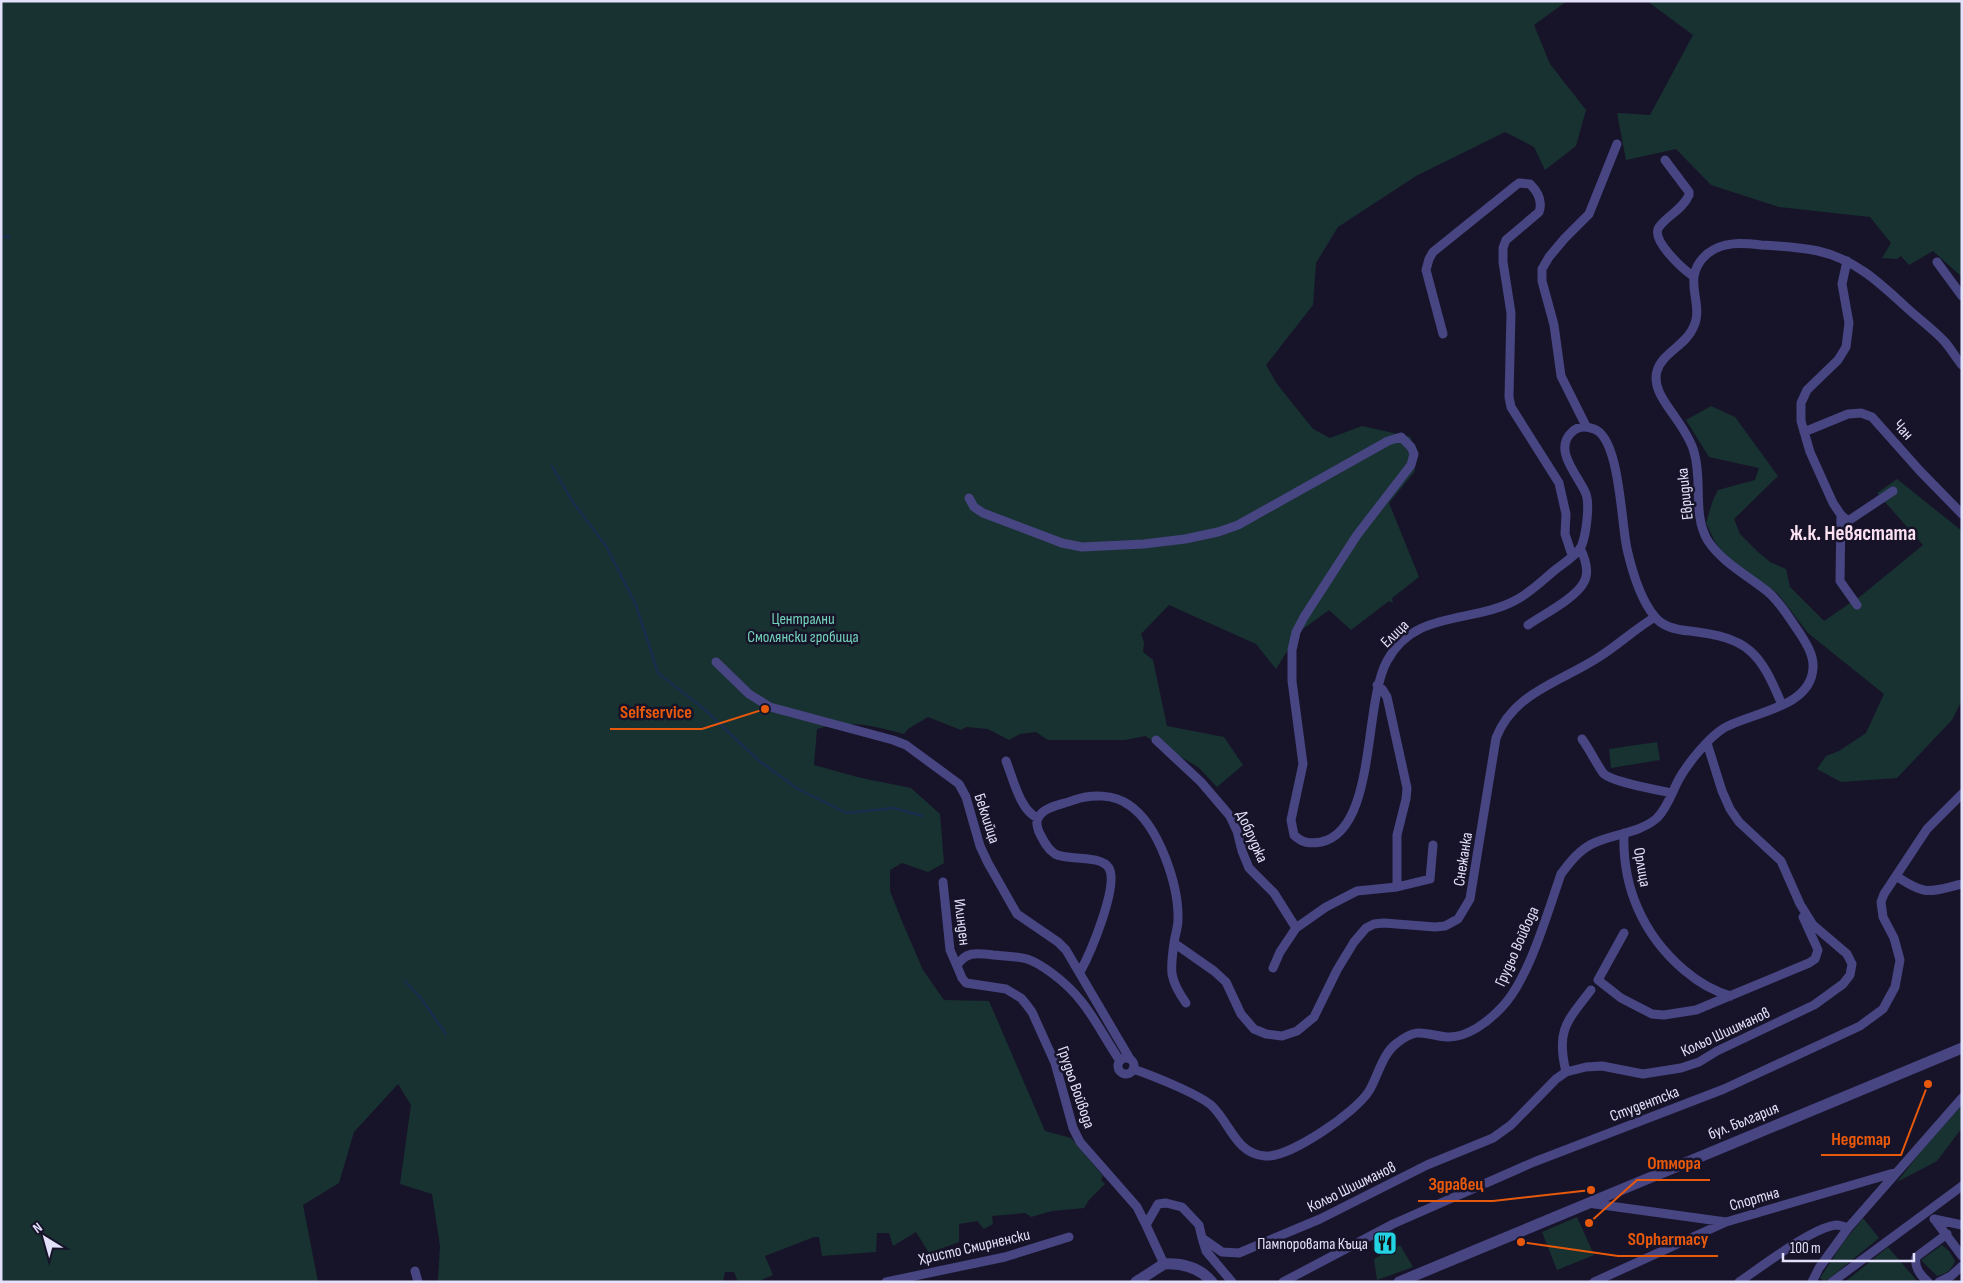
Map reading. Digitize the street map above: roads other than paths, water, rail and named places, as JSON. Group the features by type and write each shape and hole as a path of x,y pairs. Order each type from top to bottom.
{"street":[{"path":"1586,426 1561,376 1554,325 1542,281 1542,269 1549,257 1565,238 1589,214 1617,144"},
{"path":"1665,160 1689,195 1681,207 1660,226 1657,234 1659,241 1673,258 1693,276 1707,254 1720,246 1738,243 1819,251 1847,261 1866,271 1943,341 1962,365"},
{"path":"1443,334 1426,270 1429,259 1440,247 1519,183 1530,184 1540,199 1541,206 1539,212 1511,235 1502,248 1502,262 1511,313 1509,397 1511,407 1559,483 1566,514 1566,534 1572,555"},
{"path":"1847,261 1842,284 1849,323 1848,341 1843,355 1807,390 1800,410 1804,432 1820,476 1833,503 1841,515 1848,521 1893,491"},
{"path":"1937,262 1962,296"},
{"name":"Евридика","path":"1693,276 1696,324 1690,335 1664,361 1657,372 1658,388 1694,451 1698,478 1699,518 1706,537 1718,555 1769,594 1784,608 1810,650 1813,668 1808,684 1800,696 1782,705"},
{"name":"Чан","path":"1804,432 1848,414 1860,413 1872,417 1920,471 1962,514"},
{"path":"1528,625 1576,593 1585,582 1587,572 1586,560 1580,548 1585,526 1586,495 1565,455 1565,443 1568,435 1575,429 1586,426 1598,430 1607,440 1613,455 1626,548 1644,599 1655,618 1677,630 1725,637 1752,651 1774,685 1782,705"},
{"name":"Елица","path":"969,498 974,507 983,513 1062,543 1082,547 1144,544 1177,540 1218,532 1238,525 1377,447 1401,437 1408,442 1414,454 1411,465 1357,535 1304,617 1294,642 1292,681 1303,764 1290,820 1291,829 1299,840 1312,843 1329,840 1342,831 1352,814 1364,776 1377,685 1387,660 1396,647 1407,636 1422,627 1442,620 1488,611 1516,600 1580,548"},
{"path":"1841,515 1840,580 1857,605"},
{"name":"Снежанка","path":"1174,943 1214,970 1226,982 1241,1014 1254,1029 1266,1034 1282,1036 1297,1031 1314,1017 1337,970 1354,942 1366,928 1374,924 1384,923 1434,928 1445,926 1458,919 1470,899 1496,738 1501,725 1516,708 1542,687 1577,671 1655,618"},
{"name":"Беклийца","path":"716,662 749,694 770,707 906,745 959,784 966,797 980,846 1018,914 1058,942 1080,972 1130,1059"},
{"path":"1377,685 1387,696 1406,788 1406,799 1397,835 1397,887"},
{"name":"Грудьо Войвода","path":"1134,1069 1151,1075 1212,1106 1240,1144 1255,1153 1272,1156 1301,1144 1360,1103 1369,1091 1384,1059 1395,1044 1406,1036 1423,1032 1447,1037 1463,1035 1480,1026 1501,1008 1516,990 1561,874 1574,858 1592,843 1646,825 1657,817 1667,805 1681,776 1707,742 1722,730 1743,719 1782,705"},
{"path":"1582,739 1604,774 1613,779 1672,793"},
{"name":"Добруджа","path":"1156,740 1200,782 1230,816 1249,868 1274,893 1296,928"},
{"name":"Кольо Шишманов","path":"1146,1225 1158,1204 1166,1203 1182,1207 1198,1225 1202,1238 1222,1252 1239,1253 1320,1219 1427,1165 1493,1138 1511,1125 1556,1079 1566,1072 1586,1067 1602,1066 1644,1074 1681,1068 1699,1062 1717,1051 1814,1005 1843,984 1850,975 1852,964 1847,954 1813,925 1800,904 1782,861 1739,822 1730,809 1722,791 1707,742"},
{"path":"1006,761 1023,806 1028,813 1038,818"},
{"name":"Студентска","path":"1283,1282 1393,1224 1534,1162 1724,1089 1860,1026 1883,1009 1895,987 1900,960 1894,938 1883,917 1881,902 1927,829 1962,794"},
{"path":"1080,972 1092,950 1111,886 1109,869 1104,864 1096,861 1056,854 1046,845 1036,826 1040,814 1047,810 1080,798 1103,796 1120,800 1131,806 1151,830 1162,848 1175,894 1178,920 1170,968 1175,985 1186,1003"},
{"name":"Орлица","path":"1624,833 1623,853 1635,905 1644,924 1667,955 1704,986 1731,996"},
{"path":"1272,968 1296,928 1326,907 1357,891 1397,887 1430,879 1433,845"},
{"path":"1896,876 1920,891 1934,891 1962,884"},
{"name":"Илинден","path":"943,882 950,950 957,966"},
{"path":"1624,933 1598,980 1621,998 1652,1014 1664,1015 1696,1010 1800,968 1815,958 1818,950 1804,920 1800,904"},
{"path":"957,966 960,960 968,954 1025,958 1038,963 1074,992 1085,1004 1120,1062"},
{"name":"Грудьо Войвода","path":"957,966 966,983 1006,989 1021,998 1032,1012 1055,1063 1073,1128 1080,1142 1137,1207 1146,1225"},
{"path":"1566,1072 1562,1054 1563,1032 1571,1016 1591,990"},
{"name":"бул. България","path":"1399,1282 1585,1203 1962,1048"},
{"path":"1125,1058 1130,1059 1134,1069 1128,1074 1123,1074 1118,1068 1120,1062 1125,1058"},
{"path":"1812,1282 1819,1268 1848,1228 1962,1098"},
{"name":"Спортна","path":"1585,1203 1726,1222 1897,1172"},
{"path":"1832,1282 1962,1186"},
{"path":"1925,1214 1935,1220 1962,1256"},
{"path":"1935,1220 1962,1225"},
{"path":"1594,1282 1726,1222"},
{"path":"1146,1225 1166,1264"},
{"path":"1739,1282 1784,1251 1817,1232 1836,1225 1848,1228"},
{"path":"1928,1282 1917,1269 1916,1257 1947,1234"},
{"name":"Христо Смирненски","path":"886,1282 1004,1257 1069,1237"},
{"path":"1202,1238 1206,1251 1232,1282"},
{"path":"1136,1282 1166,1264 1190,1266 1210,1279"},
{"path":"1939,1282 1951,1276 1962,1266"},
{"path":"415,1271 418,1282"}],"waterway":[{"path":"1,236 9,237"},
{"path":"552,466 572,501 606,546 636,605 658,673 703,708 758,760 798,789 847,813 894,808 923,816"},
{"path":"405,981 420,997 446,1034"}],"place":[{"name":"Selfservice","path":"765,709"},
{"name":"Недстар","path":"1928,1084"},
{"name":"Здравец","path":"1591,1190"},
{"name":"Отмора","path":"1589,1223"},
{"name":"SOpharmacy","path":"1521,1242"},
{"name":"Пампоровата Къща","path":"1385,1243"}],"district":[{"name":"ж.к. Невястата","path":"1853,533"}],"park label":[{"name":"Централни Смолянски гробища","path":"803,627"}]}
